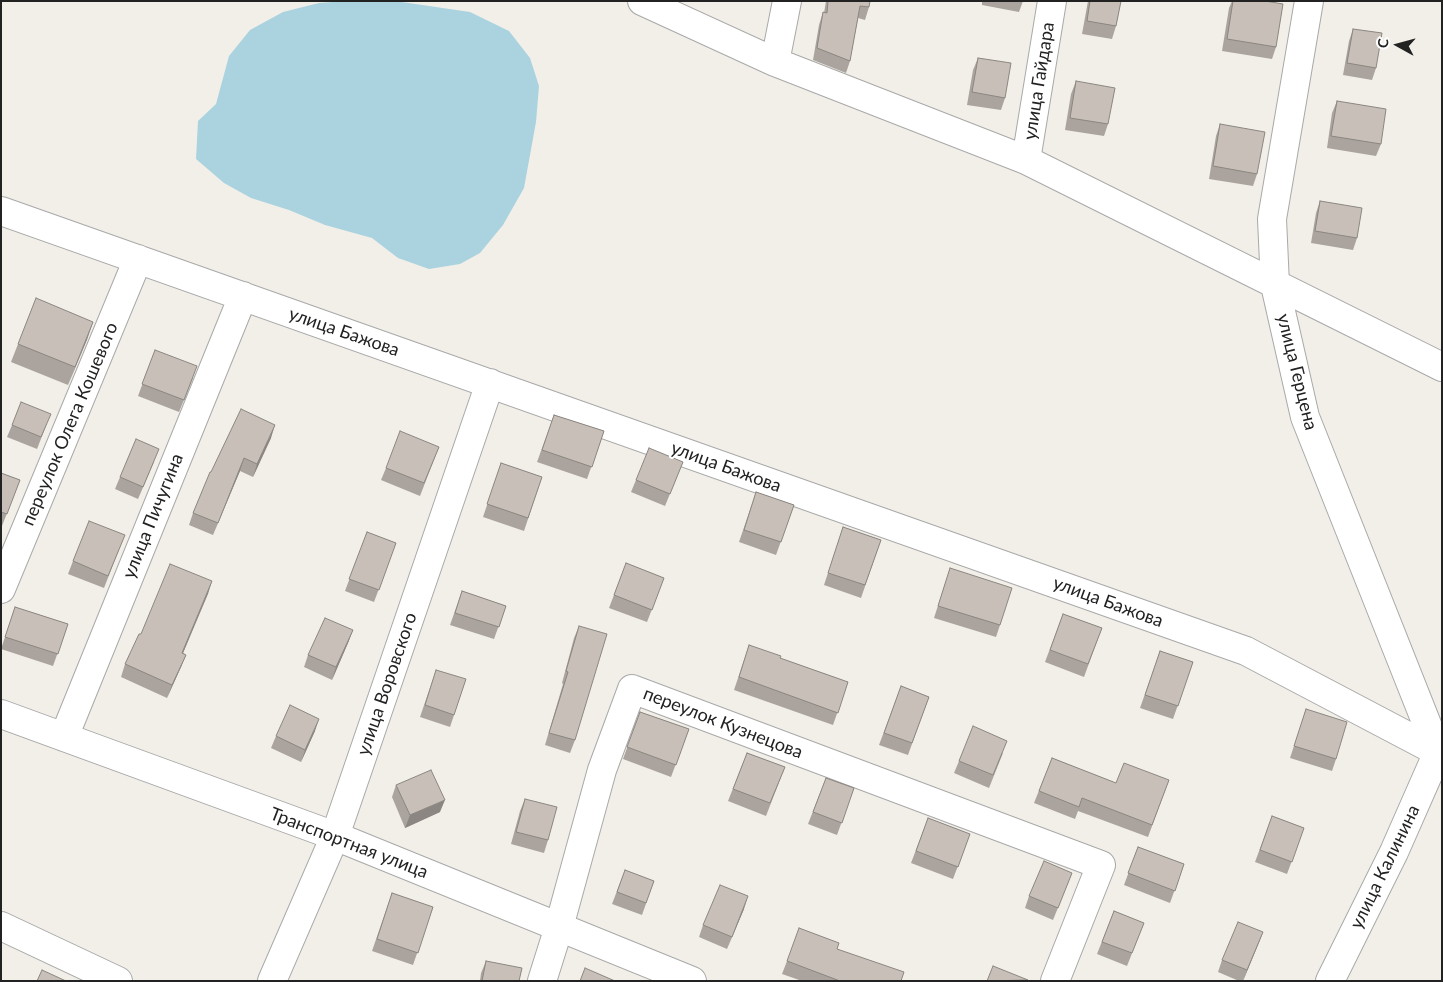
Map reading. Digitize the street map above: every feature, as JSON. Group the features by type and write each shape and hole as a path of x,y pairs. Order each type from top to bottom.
{"street":[{"path":"642,1 775,62 1026,160 1442,367"},
{"path":"775,62 787,1"},
{"name":"улица Гайдара","path":"1026,160 1052,1"},
{"name":"улица Герцена","path":"1309,1 1272,218 1275,284 1305,417 1440,747"},
{"name":"улица Бажова","path":"1,211 1246,651 1440,747"},
{"name":"переулок Олега Кошевого","path":"1,589 138,259"},
{"name":"улица Пичугина","path":"64,737 243,296"},
{"name":"улица Воровского","path":"272,981 335,836 490,383"},
{"name":"переулок Кузнецова","path":"542,981 560,927 602,770 632,688 1101,865 1055,981"},
{"name":"Транспортная улица","path":"1,714 335,836 692,981"},
{"name":"улица Калинина","path":"1330,981 1394,852 1440,747"},
{"path":"1,926 118,981"}],"water":[{"path":"395,1 470,12 509,31 530,58 539,86 536,122 524,188 503,225 480,253 460,264 429,269 398,258 372,238 325,225 289,210 251,198 224,183 196,159 198,121 216,104 229,56 250,30 283,12 319,3"}],"building":[{"path":"828,1 870,1 869,7 860,6 850,61 817,48 823,12 827,13"},
{"path":"1090,1 1121,1 1116,26 1087,21"},
{"path":"1233,1 1265,1 1283,4 1276,47 1227,39"},
{"path":"1353,29 1382,33 1376,68 1347,63"},
{"path":"978,58 1011,63 1005,98 972,92"},
{"path":"1076,81 1115,88 1108,124 1070,118"},
{"path":"1337,101 1386,109 1381,144 1331,136"},
{"path":"1220,124 1265,132 1257,174 1213,166"},
{"path":"1320,201 1362,208 1357,238 1315,231"},
{"path":"36,298 93,322 75,367 18,344"},
{"path":"155,350 197,366 184,400 142,384"},
{"path":"21,402 51,414 41,437 12,425"},
{"path":"241,409 275,425 257,464 244,458 218,523 193,513 210,472"},
{"path":"554,415 604,431 592,467 542,450"},
{"path":"400,431 439,447 424,483 386,468"},
{"path":"136,439 159,449 143,487 120,477"},
{"path":"649,448 683,462 670,494 636,480"},
{"path":"501,463 542,477 528,518 487,504"},
{"path":"1,473 20,480 7,514 1,512"},
{"path":"756,492 794,505 781,542 744,530"},
{"path":"89,521 125,535 108,576 73,561"},
{"path":"843,527 881,540 865,585 828,573"},
{"path":"367,532 396,543 379,590 349,579"},
{"path":"626,563 664,578 652,610 614,595"},
{"path":"170,564 212,581 182,653 186,655 172,685 125,664 139,634 141,634"},
{"path":"950,568 1012,588 1000,625 938,606"},
{"path":"462,591 506,606 499,627 455,613"},
{"path":"15,607 68,624 58,654 5,637"},
{"path":"1063,614 1102,628 1088,664 1050,650"},
{"path":"325,618 353,630 336,667 308,655"},
{"path":"579,626 607,634 575,740 549,733 568,672 566,671"},
{"path":"749,645 848,682 838,713 739,677"},
{"path":"1160,651 1193,662 1178,706 1145,695"},
{"path":"436,670 466,679 454,715 425,705"},
{"path":"901,686 929,697 912,743 884,733"},
{"path":"290,705 319,719 305,750 276,736"},
{"path":"1306,709 1347,722 1336,759 1294,746"},
{"path":"640,712 689,729 676,765 627,747"},
{"path":"973,726 1007,741 993,775 959,761"},
{"path":"747,753 785,767 770,803 733,789"},
{"path":"1052,758 1116,783 1124,763 1169,780 1152,825 1082,798 1079,807 1039,791"},
{"path":"431,770 445,800 410,815 396,785"},
{"path":"826,778 854,788 842,823 813,812"},
{"path":"525,799 557,807 548,840 516,832"},
{"path":"1272,816 1304,828 1292,862 1260,850"},
{"path":"928,818 970,834 958,867 916,851"},
{"path":"1138,847 1184,864 1175,891 1128,873"},
{"path":"1044,861 1072,873 1058,908 1029,896"},
{"path":"625,870 654,881 646,903 617,892"},
{"path":"720,885 748,896 732,937 703,925"},
{"path":"392,893 433,907 418,953 377,939"},
{"path":"1114,911 1144,923 1132,953 1102,942"},
{"path":"1238,922 1263,932 1247,970 1222,960"},
{"path":"799,928 839,943 837,949 904,972 901,981 840,981 787,961"},
{"path":"486,961 522,968 519,981 482,981"},
{"path":"993,966 1028,980 987,981"},
{"path":"585,968 615,981 580,981"},
{"path":"42,970 66,981 37,981"}]}
